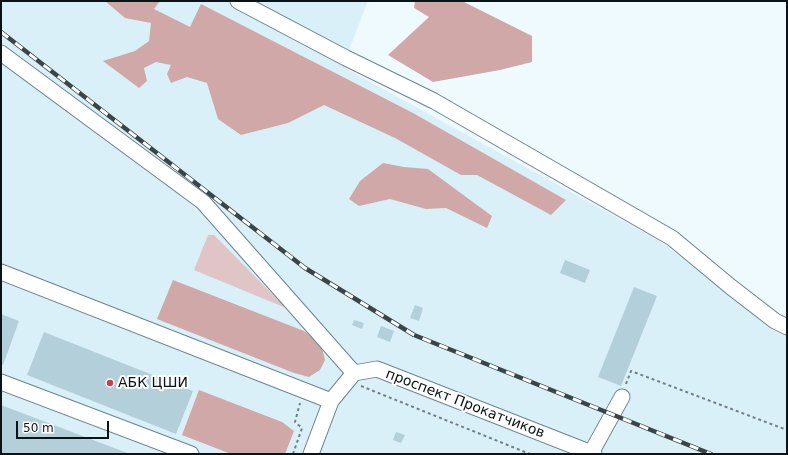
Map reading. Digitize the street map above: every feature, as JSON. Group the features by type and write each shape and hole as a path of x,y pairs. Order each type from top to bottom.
{"street":[{"path":"238,1 346,58 434,101 672,238 731,287 775,321 787,327"},
{"path":"1,53 203,202 351,377 331,401 311,454"},
{"path":"1,272 331,401"},
{"name":"проспект Прокатчиков","path":"351,377 377,369 592,453"},
{"path":"1,382 191,454"},
{"path":"592,453 622,397"}],"path":[{"path":"627,382 631,371 787,430"},
{"path":"351,377 530,454"},
{"path":"292,454 302,428 295,422 304,390"}],"shaded area":[{"path":"1,1 368,1 346,58 345,68 660,241 716,283 773,330 787,337 787,454 1,454"},
{"path":"105,1 160,1 154,9 190,27 201,4 413,113 566,200 551,215 477,175 461,175 395,138 324,105 288,123 241,135 218,119 207,83 187,77 171,83 167,74 171,65 156,62 144,68 147,81 139,88 103,61 135,51 149,41 151,23 125,18"},
{"path":"415,1 462,1 532,36 532,62 500,70 433,82 388,55 429,17 414,8"},
{"path":"383,163 428,169 492,216 487,228 446,208 426,209 390,199 359,206 349,199 360,181"},
{"path":"208,235 214,235 286,308 194,270"},
{"path":"173,280 304,331 321,344 325,360 320,370 309,377 294,373 157,319"},
{"path":"199,390 282,422 294,431 285,454 231,454 182,435"}],"building":[{"path":"565,260 590,270 585,283 560,273"},
{"path":"634,287 657,296 621,386 598,377"},
{"path":"415,305 423,308 419,321 410,318"},
{"path":"1,314 19,321 3,365 1,364"},
{"path":"354,320 364,323 362,329 352,325"},
{"path":"381,326 394,331 390,342 377,337"},
{"name":"АБК ЦШИ","path":"44,332 193,391 176,434 27,375"},
{"path":"1,405 130,454 1,454"},
{"path":"396,432 405,435 401,443 393,440"}],"railway":[{"path":"1,32 305,268 414,335 711,454"}],"place":[{"name":"АБК ЦШИ","path":"110,383"}]}
